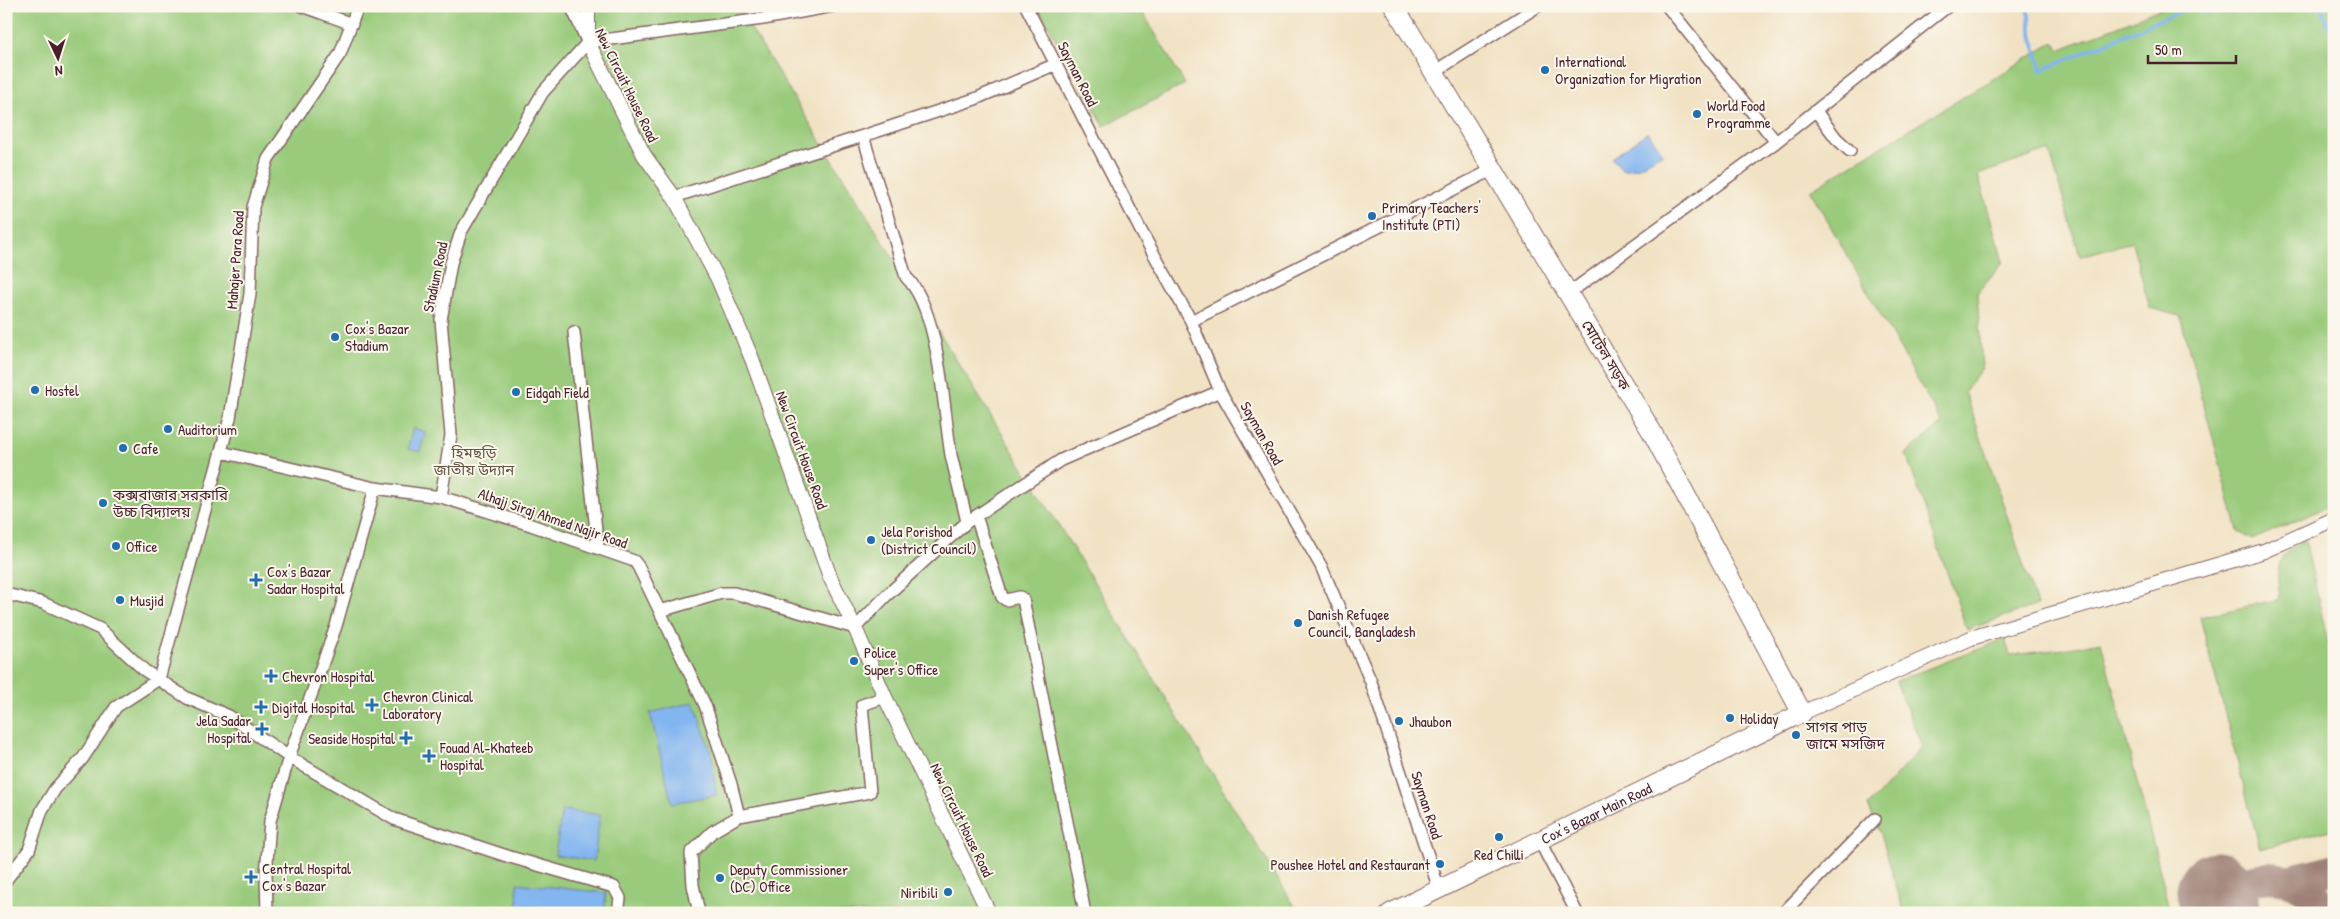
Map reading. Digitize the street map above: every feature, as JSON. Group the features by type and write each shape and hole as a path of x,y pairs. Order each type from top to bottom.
{"highway":[{"name":"মোটেল সড়ক","path":"1394,6 1569,292 1652,432 1802,712"}],"main road":[{"name":"Cox's Bazar Main Road","path":"1390,913 1802,712"}],"street":[{"path":"302,6 352,24"},
{"name":"Mahajer Para Road","path":"159,679 230,418 250,294 253,207 268,159 340,54 358,6"},
{"name":"New Circuit House Road","path":"571,6 644,155 674,197 718,279 748,350 830,577 856,628 885,697 989,913"},
{"path":"588,6 588,42 763,19 833,6"},
{"name":"Sayman Road","path":"1026,6 1141,231 1191,321 1220,392 1321,566 1371,682 1439,889"},
{"path":"1434,72 1538,6"},
{"path":"1667,6 1776,142"},
{"path":"1569,292 1776,142 1948,6"},
{"name":"Stadium Road","path":"441,497 450,435 441,320 451,263 461,232 543,92 588,42"},
{"path":"674,197 975,99 1056,64"},
{"path":"1816,111 1836,138 1850,151"},
{"path":"863,136 906,277 920,292 930,326 943,389 951,454 972,519 1002,597 1006,600 1020,597 1023,599 1085,913"},
{"path":"1191,321 1494,169"},
{"path":"574,332 598,548"},
{"path":"660,610 722,593 734,593 856,628 886,596 972,519 1062,460 1220,392"},
{"name":"Alhajj Siraj Ahmed Najir Road","path":"220,452 375,488 441,497 532,525 634,561 660,610 705,705 731,784 739,816"},
{"path":"266,913 266,875 270,821 289,757 336,626 375,488"},
{"path":"1802,712 1971,638 2264,551 2334,519"},
{"path":"6,594 43,603 100,629 144,670 187,698 229,716 289,757 394,818 510,857 614,887 620,898 618,913"},
{"path":"6,880 29,850 42,810 55,789 82,758 116,707 159,679"},
{"path":"699,913 693,885 691,853 712,832 739,816 868,794 871,790 862,705 885,697"},
{"path":"1783,913 1875,819"},
{"path":"1539,840 1577,913"}],"green space":[{"name":"হিমছড়ি জাতীয় উদ্যান","path":"6,6 737,6 1299,913 6,913"},
{"path":"1037,6 1139,6 1185,84 1104,126"},
{"path":"2167,6 2334,6 2334,504 2252,540 2238,531 2180,316 2150,308 2132,242 2080,256 2049,150 1978,175 2003,262 1977,293 1982,368 1965,391 2037,605 1967,630 1906,454 1942,423 1810,190 2054,42 2059,50"},
{"path":"2305,540 2334,669 2334,829 2260,849 2200,617 2280,599 2278,571 2280,564 2288,551"},
{"path":"2005,639 2010,655 2064,649 2101,642 2171,913 1904,913 1882,837 1868,806 1922,747 1896,681"}],"water":[{"path":"1648,132 1663,153 1639,167 1623,170 1612,158"},
{"path":"413,428 425,432 420,452 408,449"},
{"path":"694,702 712,755 716,795 672,803 650,713"},
{"path":"562,810 600,815 594,861 555,855"},
{"path":"517,883 606,893 604,913 518,913"}],"waterway":[{"path":"2027,6 2034,44 2042,70 2193,6"},
{"path":"2197,6 2209,13 2219,6"},
{"path":"2321,6 2334,41"}],"taxiway":[{"path":"2289,880 2334,869"},
{"path":"2210,913 2221,898 2235,887 2252,880 2269,878 2286,880 2302,886 2316,897 2327,913"}],"runway":[{"path":"2216,891 2222,913"}],"place":[{"name":"International Organization for Migration","path":"1545,70"},
{"name":"World Food Programme","path":"1697,114"},
{"name":"Primary Teachers' Institute (PTI)","path":"1372,216"},
{"name":"Cox's Bazar Stadium","path":"335,337"},
{"name":"Hostel","path":"35,390"},
{"name":"Eidgah Field","path":"516,392"},
{"name":"Auditorium","path":"168,429"},
{"name":"Cafe","path":"123,448"},
{"name":"কক্সবাজার সরকারি উচ্চ বিদ্যালয়","path":"103,503"},
{"name":"Jela Porishod (District Council)","path":"871,540"},
{"name":"Office","path":"116,546"},
{"name":"Cox's Bazar Sadar Hospital","path":"256,580"},
{"name":"Musjid","path":"120,600"},
{"name":"Danish Refugee Council, Bangladesh","path":"1298,623"},
{"name":"Police Super's Office","path":"854,661"},
{"name":"Chevron Hospital","path":"271,676"},
{"name":"Chevron Clinical Laboratory","path":"372,705"},
{"name":"Digital Hospital","path":"261,707"},
{"name":"Holiday","path":"1730,718"},
{"name":"Jhaubon","path":"1399,721"},
{"name":"Jela Sadar Hospital","path":"262,729"},
{"name":"সাগর পাড় জামে মসজিদ","path":"1796,735"},
{"name":"Seaside Hospital","path":"406,738"},
{"name":"Fouad Al-Khateeb Hospital","path":"429,756"},
{"name":"Red Chilli","path":"1499,837"},
{"name":"Poushee Hotel and Restaurant","path":"1440,864"},
{"name":"Central Hospital Cox's Bazar","path":"251,877"},
{"name":"Deputy Commissioner (DC) Office","path":"720,878"},
{"name":"Niribili","path":"948,892"}]}
